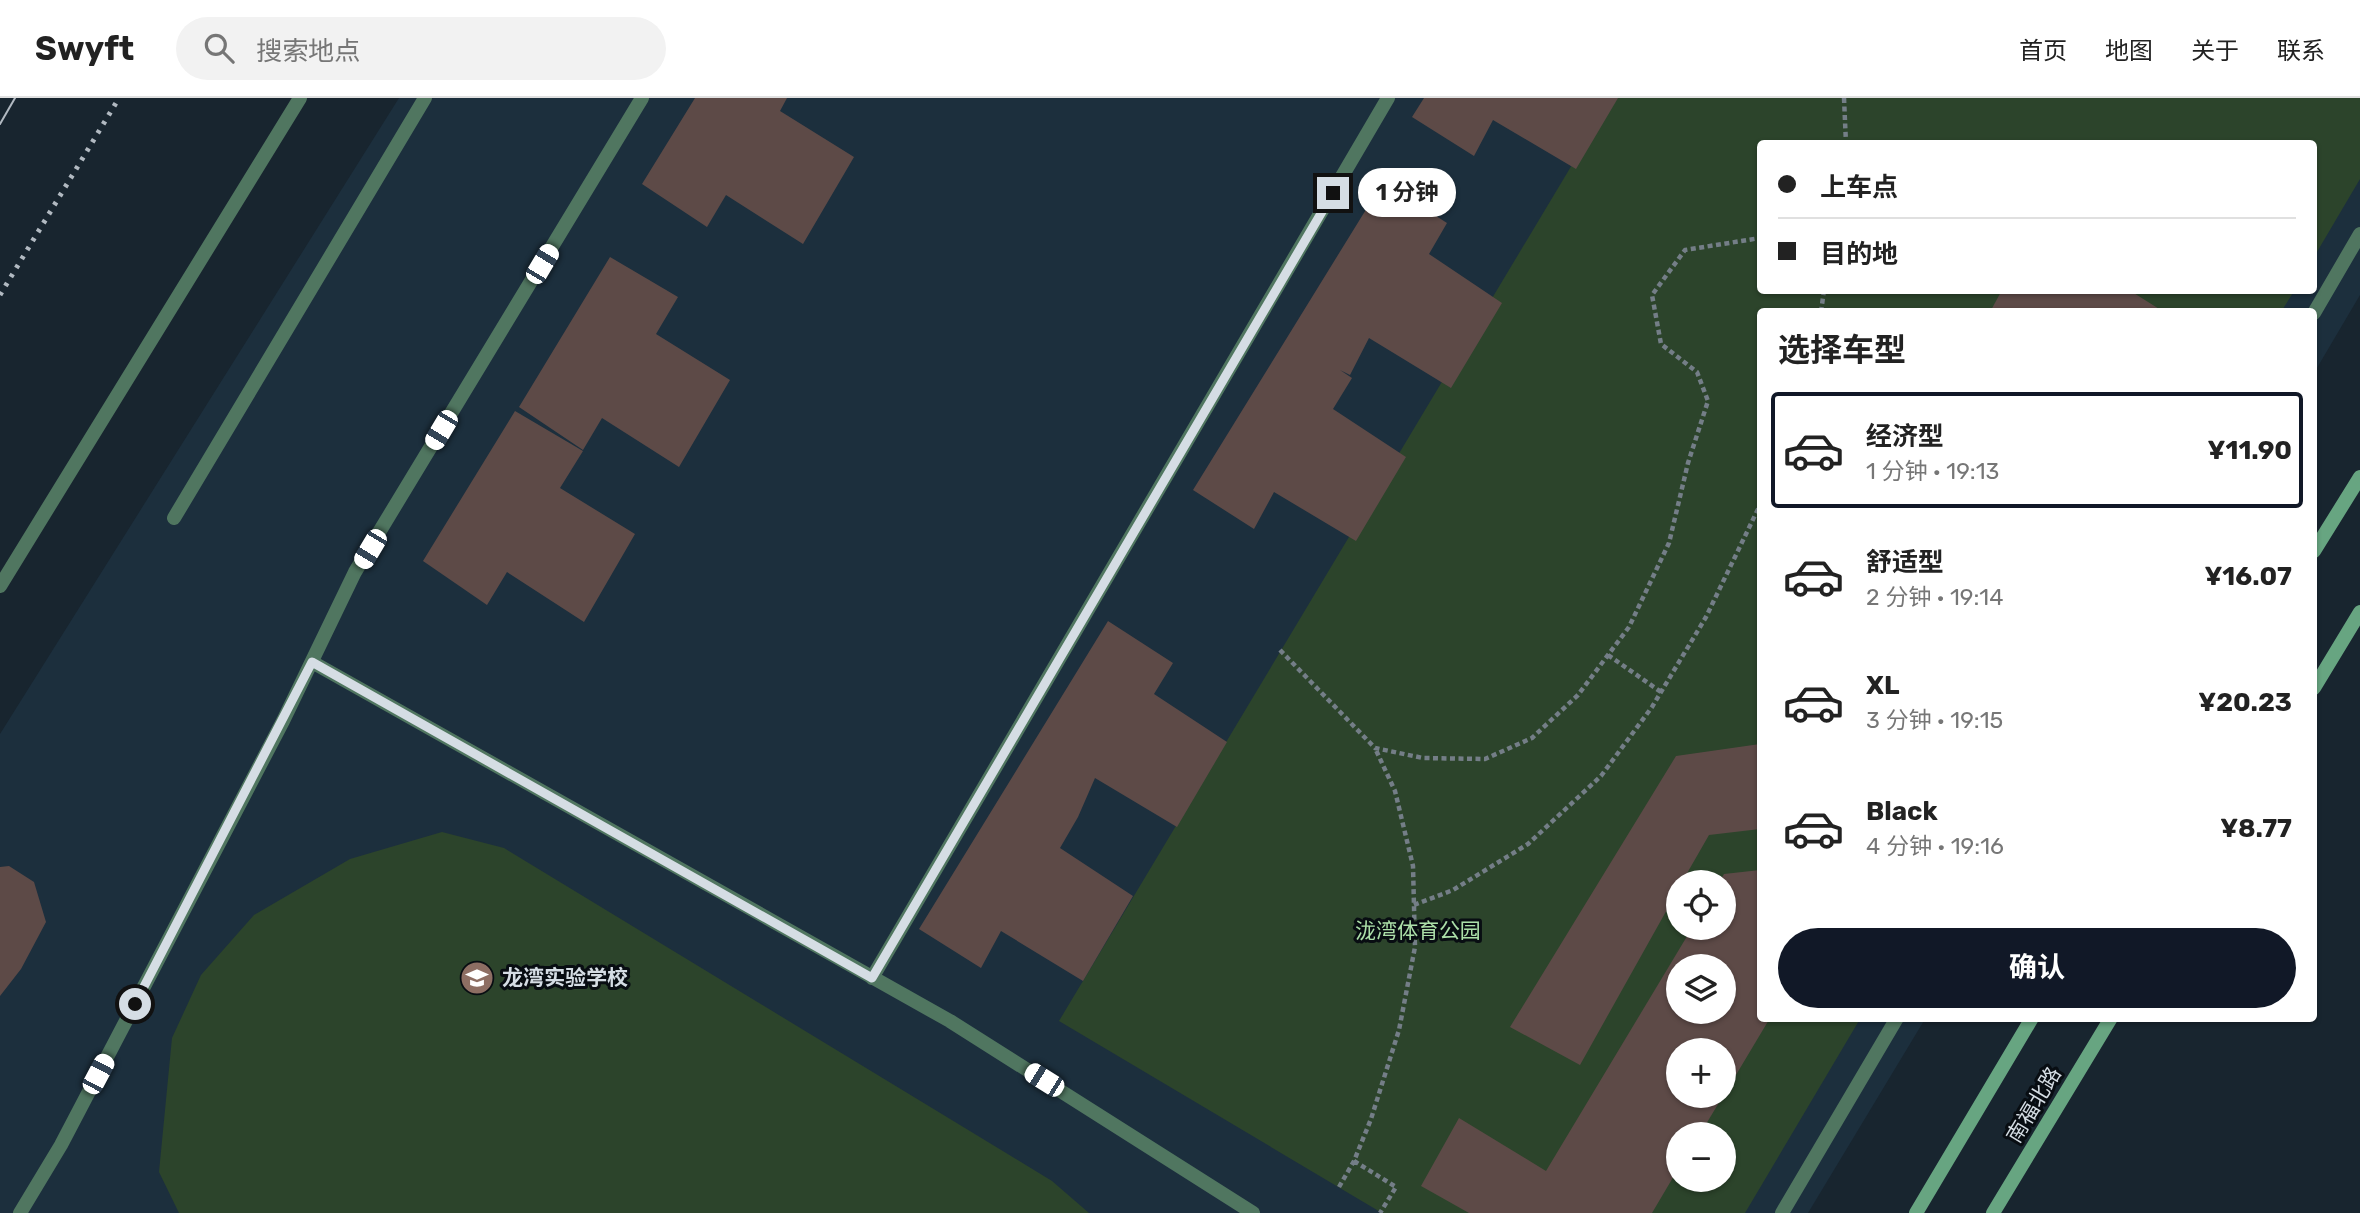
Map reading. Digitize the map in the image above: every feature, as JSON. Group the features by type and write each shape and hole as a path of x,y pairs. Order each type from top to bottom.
{"street":[{"path":"2,580 300,98"},
{"path":"174,519 425,98"},
{"path":"20,1213 67,1133 283,721 355,572 642,98"},
{"path":"872,978 1388,98"},
{"path":"2317,308 2360,234"},
{"path":"2317,546 2360,477"},
{"path":"2317,683 2360,611"},
{"path":"312,662 950,1021 1253,1213"},
{"path":"1782,1213 1895,1022"},
{"path":"1916,1213 2030,1022"},
{"name":"南福北路","path":"1993,1213 2109,1022"}],"path":[{"path":"1844,98 1846,140"},
{"path":"1375,748 1423,758 1485,759 1532,738 1578,695 1629,627 1669,544 1688,463 1708,401 1697,372 1661,344 1652,295 1685,250 1757,238"},
{"path":"1414,905 1453,890 1528,844 1601,776 1661,692 1706,617 1757,511"},
{"path":"1280,650 1375,748 1395,790 1413,866 1415,947 1399,1030 1371,1119 1354,1161 1339,1187"},
{"path":"1608,655 1661,692"},
{"path":"1354,1161 1396,1187 1380,1213"}],"shaded area":[{"path":"399,98 2360,98 2360,295 2317,368 2317,308 1757,308 1757,1022 1923,1022 1808,1213 0,1213 0,734"}],"green space":[{"name":"泷湾体育公园","path":"1612,98 2360,98 2360,179 2317,252 2317,140 1757,140 1757,294 2292,294 2283,308 1757,308 1757,1022 1858,1022 1745,1213 1382,1213 1059,1021"},
{"name":"龙湾实验学校","path":"442,832 504,848 1052,1181 1089,1213 179,1213 159,1172 172,1038 201,975 254,915 350,859"}],"building":[{"path":"695,98 787,98 780,111 854,157 803,244 726,195 707,227 642,184"},
{"path":"1424,98 1618,98 1576,169 1493,120 1474,156 1412,117"},
{"path":"1383,182 1447,223 1429,254 1502,303 1451,388 1369,338 1350,375 1340,370 1352,378 1333,409 1406,457 1356,541 1274,492 1254,529 1193,490"},
{"path":"610,257 678,297 656,334 730,380 679,467 602,418 583,450 519,407"},
{"path":"2000,294 2135,294 2158,308 1992,308"},
{"path":"515,411 583,451 560,488 635,534 584,622 507,572 487,605 423,561"},
{"path":"1108,621 1173,663 1154,694 1227,742 1177,827 1095,778 1078,817 1060,848 1133,896 1083,981 1001,931 981,968 919,929"},
{"path":"1757,744 1757,829 1709,835 1689,870 1666,870 1666,911 1580,1065 1510,1027 1676,756"},
{"path":"9,866 34,882 46,922 21,969 0,996 0,867"},
{"path":"1757,870 1757,1022 1768,1022 1736,1075 1736,1038 1666,1038 1666,1108 1716,1108 1707,1122 1666,1122 1666,1189 1652,1213 1469,1213 1421,1186 1459,1118 1546,1171 1666,971 1666,1024 1736,1024 1736,954 1676,954 1685,940 1736,940 1736,873"}],"tram line":[{"path":"0,124 15,98"}],"railway":[{"path":"0,295 119,98"}],"place":[{"name":"龙湾实验学校","path":"477,978"}],"route":[{"path":"135,1004 312,662 872,978 1333,193"}]}
